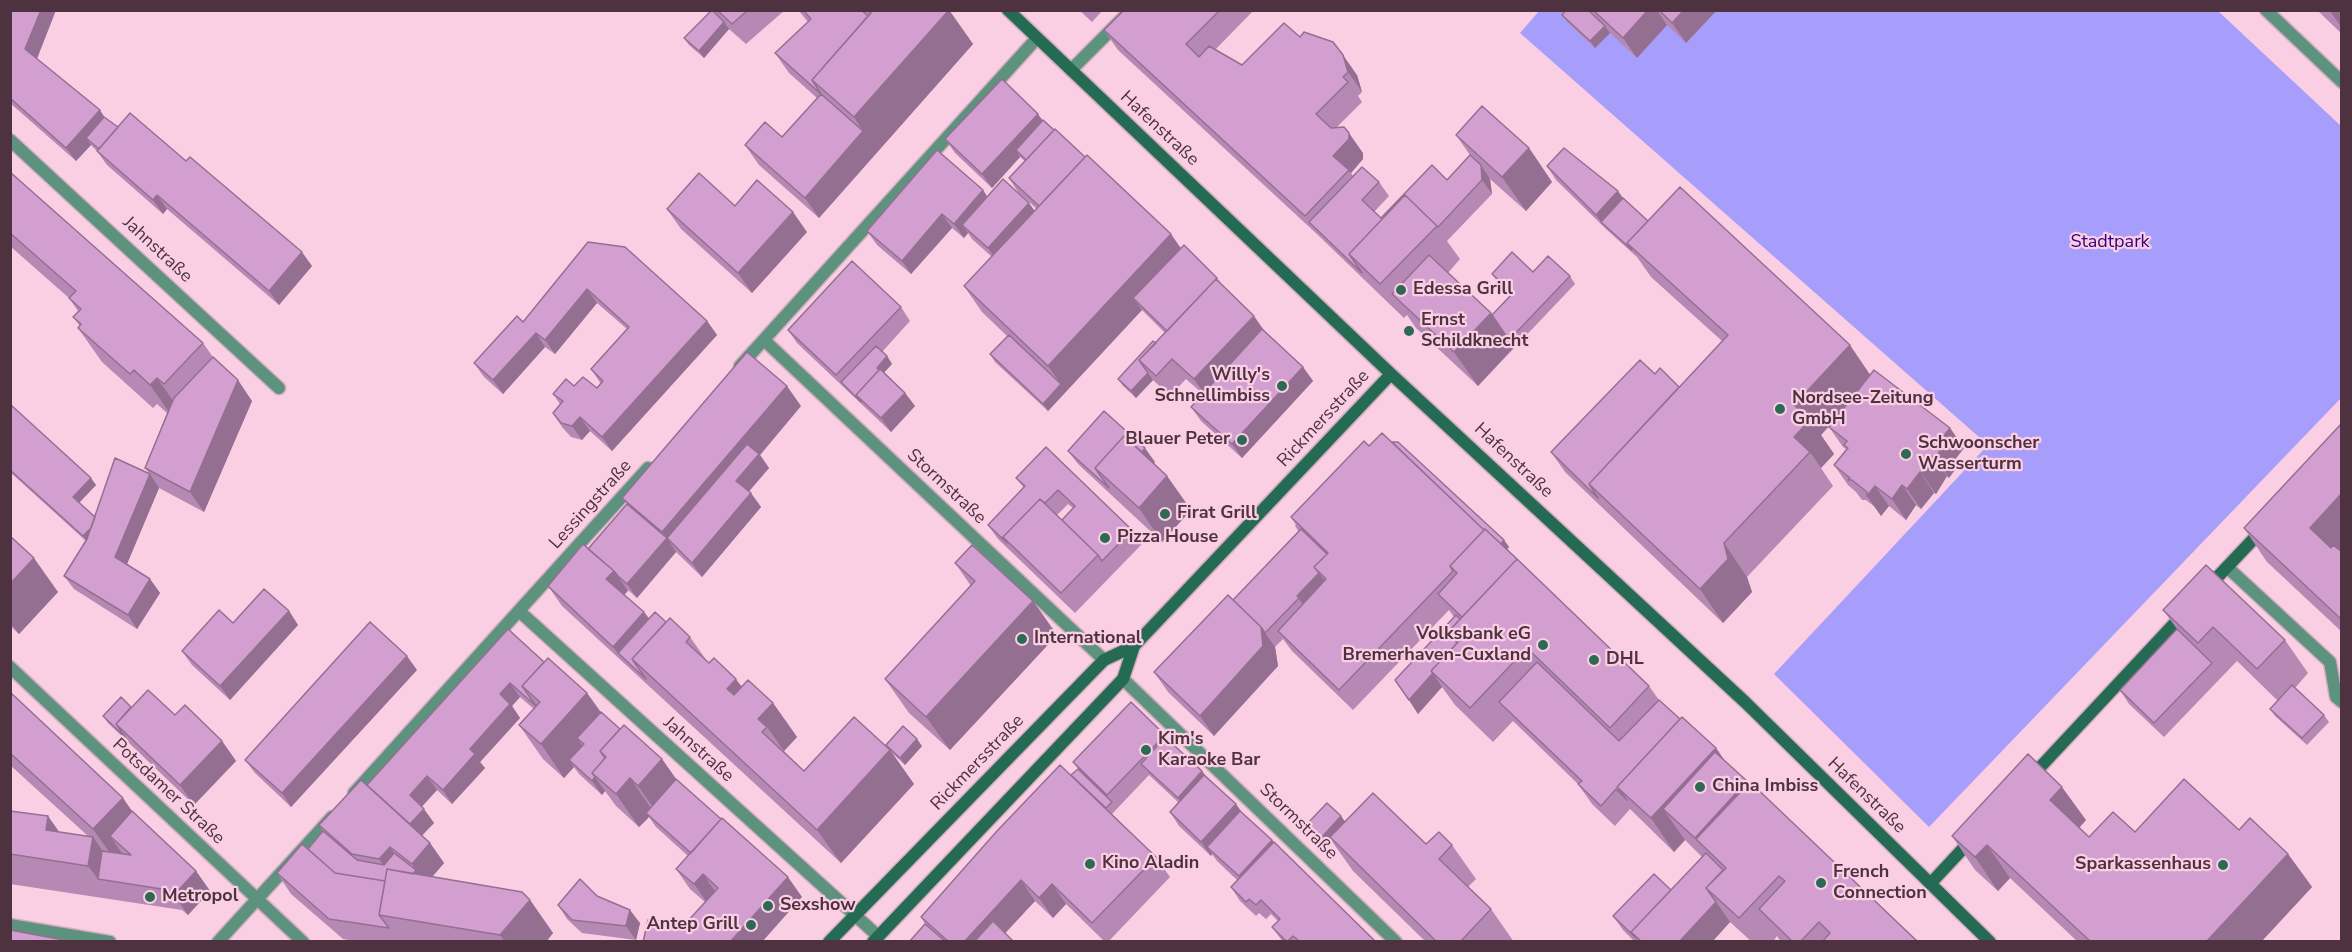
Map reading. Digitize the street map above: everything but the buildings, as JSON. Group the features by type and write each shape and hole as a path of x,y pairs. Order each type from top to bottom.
{"main road":[{"name":"Hafenstraße","path":"1008,10 1391,374 1745,702 1990,942"},
{"name":"Rickmersstraße","path":"829,942 1104,660 1134,646 1391,374"},
{"path":"2020,788 2268,524"},
{"name":"Rickmersstraße","path":"876,939 1123,679 1134,646"},
{"path":"1930,884 1979,832"}],"street":[{"path":"1071,70 1131,10"},
{"path":"2265,10 2342,82"},
{"path":"732,375 1038,38"},
{"name":"Jahnstraße","path":"10,140 279,387"},
{"name":"Stormstraße","path":"764,340 1104,660"},
{"name":"Lessingstraße","path":"218,942 654,462"},
{"path":"2227,567 2330,662 2336,697 2342,702"},
{"name":"Jahnstraße","path":"519,611 854,915"},
{"name":"Potsdamer Straße","path":"10,667 303,942"},
{"name":"Stormstraße","path":"1123,679 1396,942"},
{"name":"Rickmersstraße","path":"854,915 876,939"},
{"path":"10,925 110,942"}],"green space":[{"name":"Stadtpark","path":"1540,10 2218,11 2341,126 2341,398 1929,827 1774,674 1988,445 1520,33"}],"place":[{"name":"Edessa Grill","path":"1401,290"},
{"name":"Ernst Schildknecht","path":"1409,331"},
{"name":"Willy's Schnellimbiss","path":"1282,386"},
{"name":"Nordsee-Zeitung GmbH","path":"1780,409"},
{"name":"Blauer Peter","path":"1242,440"},
{"name":"Schwoonscher Wasserturm","path":"1906,454"},
{"name":"Firat Grill","path":"1165,514"},
{"name":"Pizza House","path":"1105,538"},
{"name":"International","path":"1022,639"},
{"name":"Volksbank eG Bremerhaven-Cuxland","path":"1543,645"},
{"name":"DHL","path":"1594,660"},
{"name":"Kim's Karaoke Bar","path":"1146,750"},
{"name":"China Imbiss","path":"1700,787"},
{"name":"Kino Aladin","path":"1090,864"},
{"name":"Sparkassenhaus","path":"2223,865"},
{"name":"French Connection","path":"1821,883"},
{"name":"Metropol","path":"150,897"},
{"name":"Sexshow","path":"768,906"},
{"name":"Antep Grill","path":"751,925"}]}
